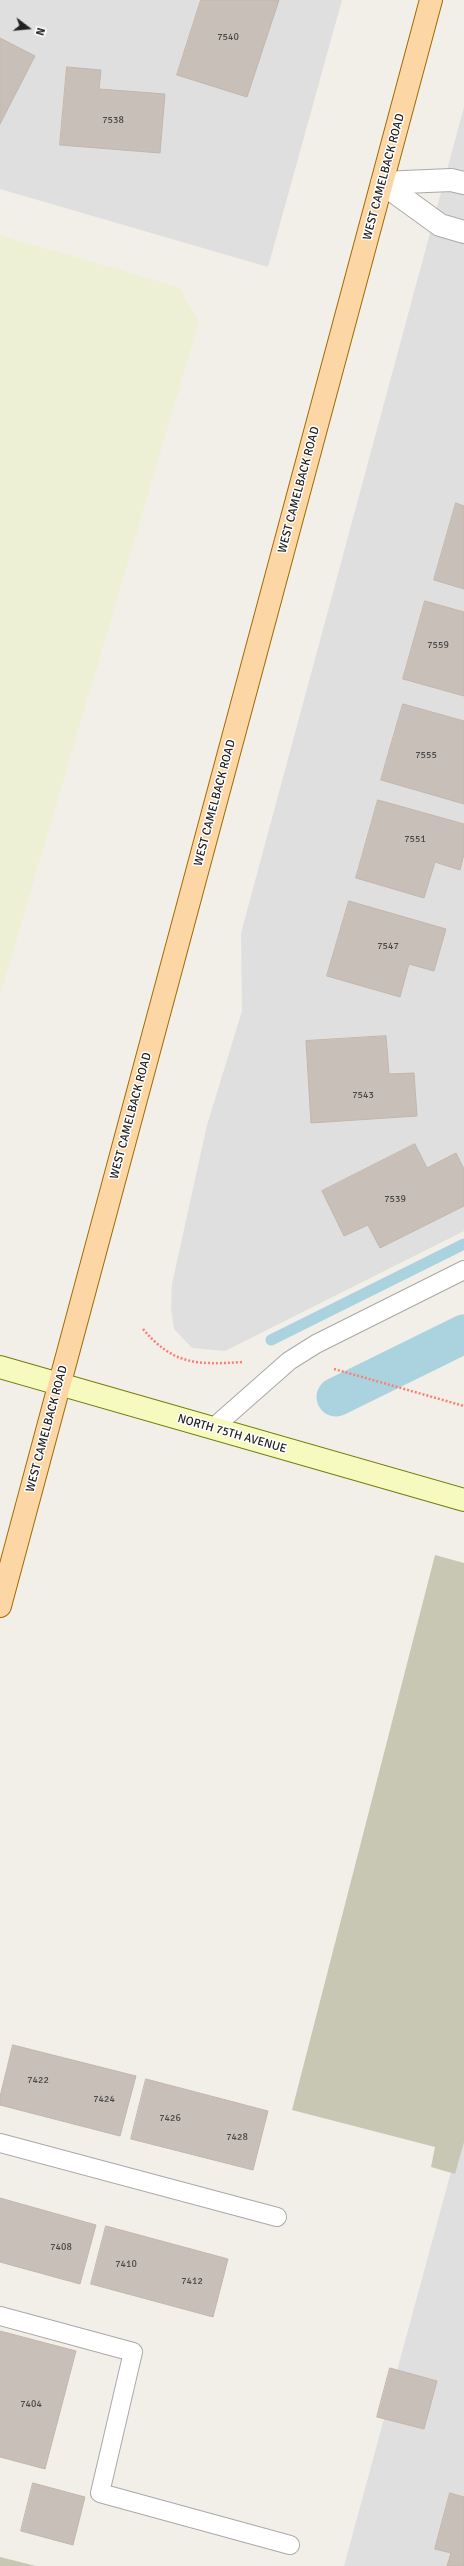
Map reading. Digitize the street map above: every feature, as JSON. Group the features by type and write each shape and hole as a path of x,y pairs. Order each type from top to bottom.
{"main road":[{"name":"WEST CAMELBACK ROAD","path":"0,1606 432,0"},
{"name":"NORTH 75TH AVENUE","path":"0,1368 464,1500"}],"street":[{"path":"382,183 451,180 464,183"},
{"path":"382,183 440,225 464,232"}],"lane":[{"path":"213,1428 289,1361 316,1344 464,1270"},
{"path":"0,2143 277,2217"},
{"path":"0,2316 133,2352 100,2493 290,2545"}],"path":[{"path":"143,1329 151,1339 176,1358 200,1363 289,1361"},
{"path":"328,1368 464,1406"}],"shaded area":[{"path":"0,0 342,0 268,267 0,189"},
{"path":"464,107 464,1231 225,1351 192,1348 174,1329 171,1308 172,1284 207,1125 242,1011 241,933"},
{"path":"0,235 179,287 199,322 0,996"},
{"path":"435,1555 464,1563 464,2142 455,2174 431,2167 435,2147 292,2110"},
{"path":"464,2124 464,2566 344,2566"},
{"path":"0,2557 36,2566 0,2566"}],"building":[{"path":"201,0 279,0 247,97 177,75"},
{"path":"0,38 35,56 0,124"},
{"path":"67,67 101,70 99,89 165,94 160,153 60,145"},
{"path":"456,503 464,506 464,589 434,580"},
{"path":"425,601 464,612 464,696 403,679"},
{"path":"403,704 464,721 464,804 381,780"},
{"path":"378,800 464,824 464,854 460,870 435,862 424,898 356,878"},
{"path":"349,901 446,929 434,971 409,964 400,997 327,976"},
{"path":"386,1036 389,1074 414,1073 417,1116 311,1123 306,1041"},
{"path":"415,1144 427,1168 456,1153 464,1169 464,1206 380,1248 368,1225 344,1236 322,1191"},
{"path":"13,2045 136,2076 120,2136 0,2105 0,2097"},
{"path":"146,2079 268,2111 253,2170 131,2139"},
{"path":"0,2198 96,2225 80,2284 0,2262"},
{"path":"106,2226 228,2259 213,2317 91,2284"},
{"path":"0,2331 76,2351 45,2469 0,2457"},
{"path":"390,2368 437,2381 424,2429 377,2417"},
{"path":"33,2483 85,2497 73,2545 21,2531"},
{"path":"450,2493 464,2497 464,2566 447,2566 451,2553 435,2549"}],"waterway":[{"path":"271,1340 464,1244"},
{"path":"336,1397 464,1334"}]}
